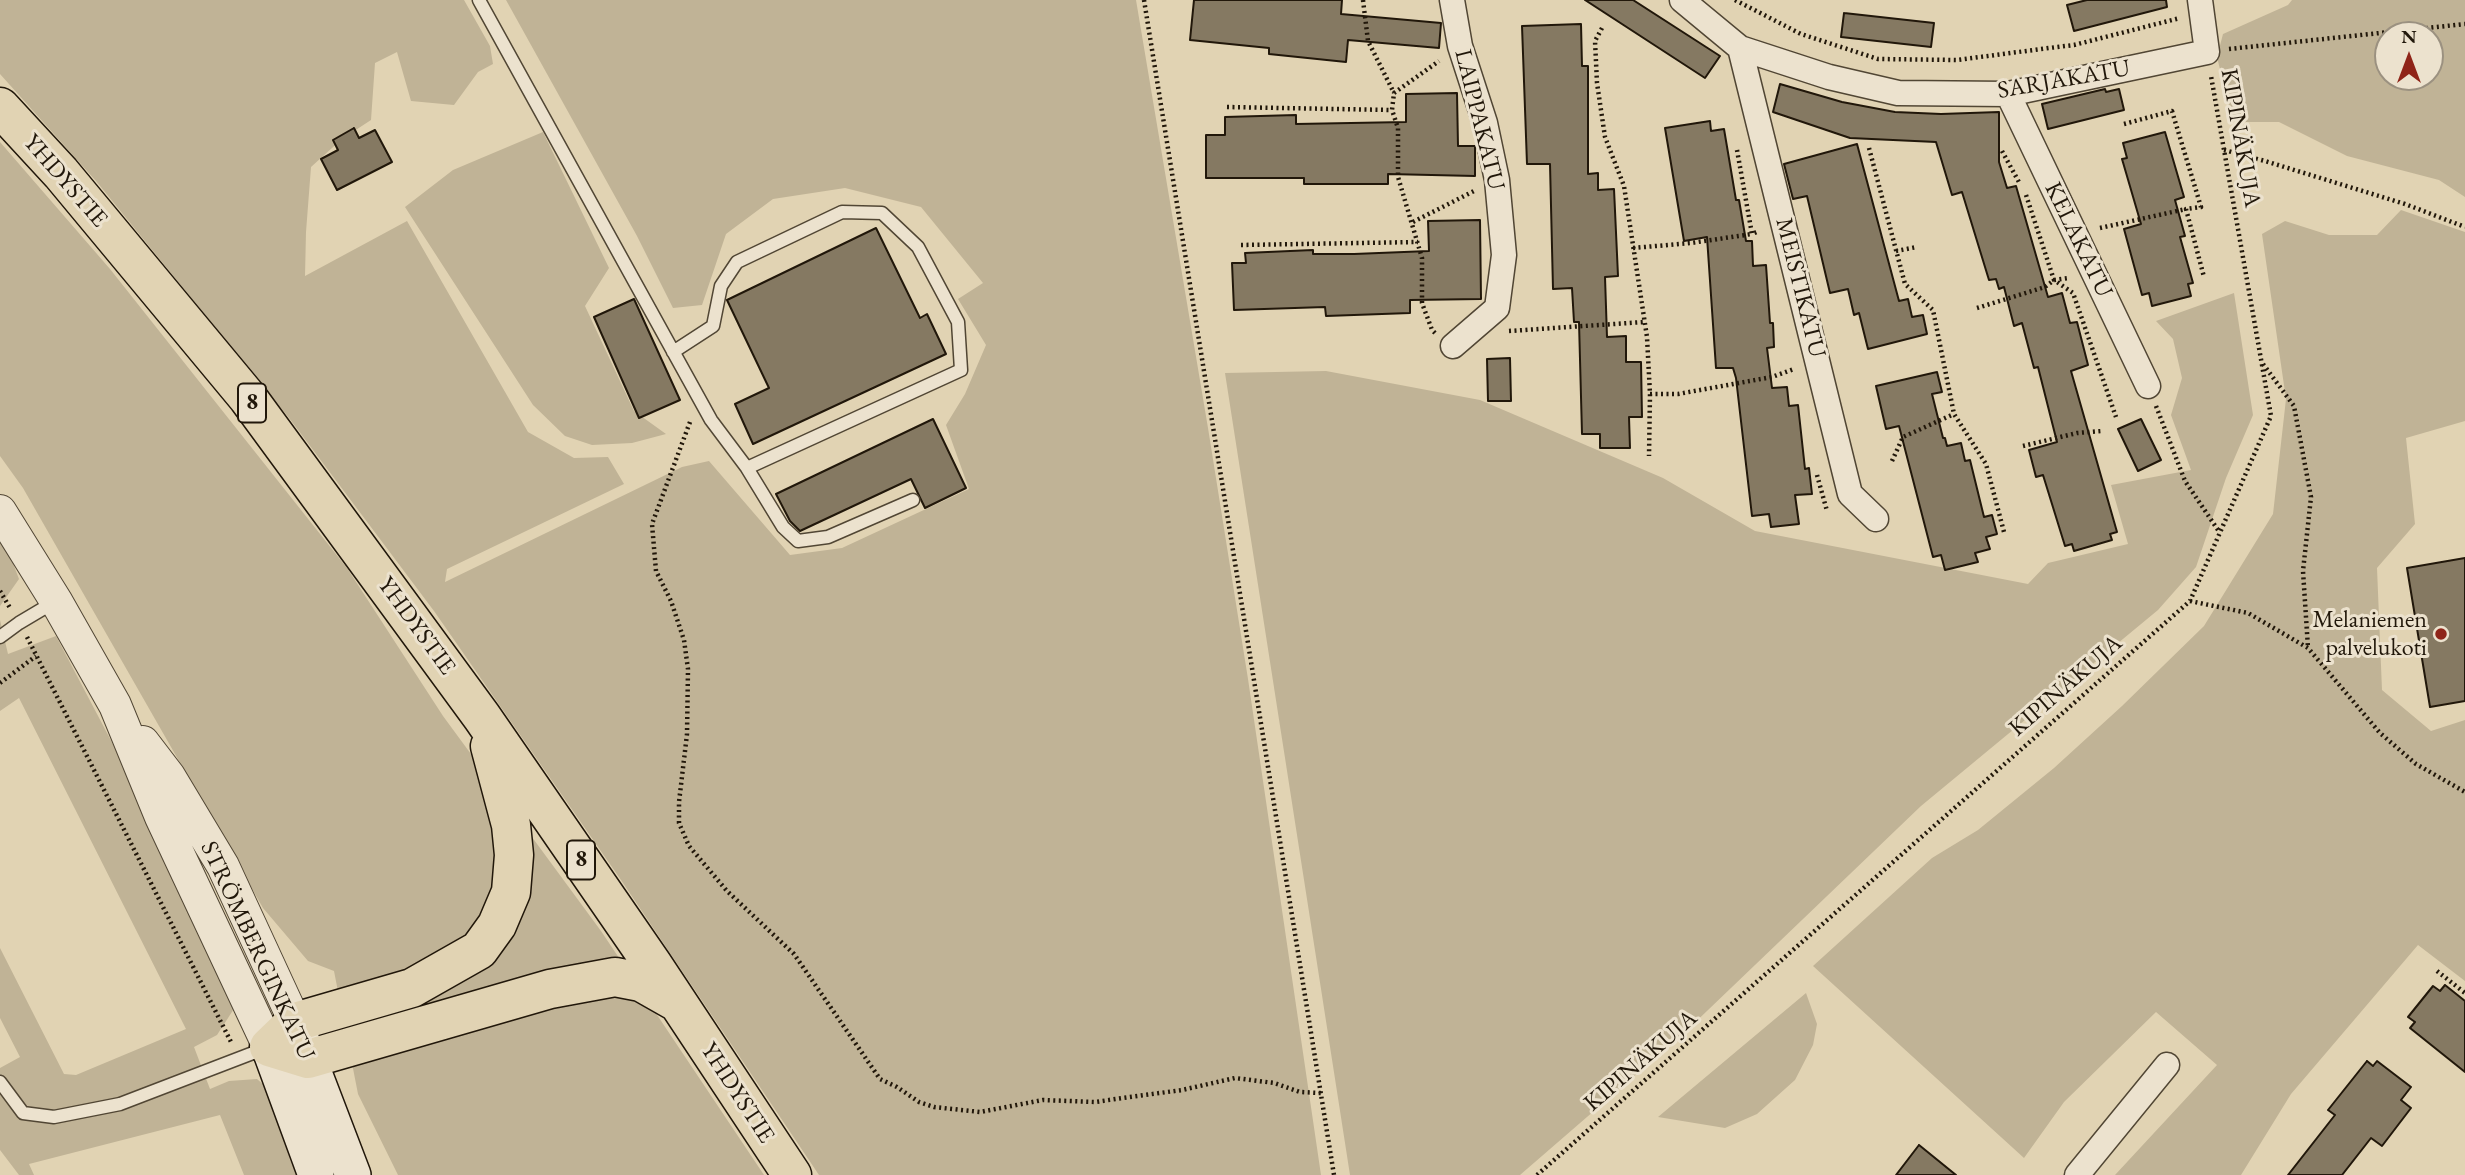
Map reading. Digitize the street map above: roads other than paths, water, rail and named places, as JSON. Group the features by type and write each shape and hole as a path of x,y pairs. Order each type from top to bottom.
{"highway":[{"name":"YHDYSTIE","path":"0,107 61,173 248,398 482,717 792,1175"},
{"path":"268,1042 412,988 479,950 497,925 511,892 514,855 512,825 482,717"},
{"path":"268,1042 308,1059 550,989 615,977 641,982 678,1003"}],"main road":[{"name":"STRÖMBERGINKATU","path":"268,1042 316,1175"},
{"name":"STRÖMBERGINKATU","path":"308,1059 353,1175"}],"street":[{"name":"LAIPPAKATU","path":"1452,0 1460,47 1485,123 1497,180 1504,255 1497,308 1453,346"},
{"name":"SARJAKATU","path":"1682,0 1740,48 1829,77 1898,93 2008,94 2207,52 2200,6"},
{"name":"MEISTIKATU","path":"1740,48 1850,494 1876,519"},
{"name":"KELAKATU","path":"2008,94 2148,386"},
{"name":"STRÖMBERGINKATU","path":"0,511 57,601 115,705 169,776 223,866 268,1042"},
{"path":"2077,1175 2167,1065"}],"lane":[{"path":"479,0 711,420 747,468 783,527 798,541 828,537 913,500"},
{"path":"673,352 713,326 721,286 737,262 842,212 882,213 918,247 958,322 961,370 747,468"},
{"path":"0,638 19,623 57,601"},
{"path":"0,1082 23,1113 54,1116 120,1104 268,1042"}],"place":[{"name":"Melaniemen palvelukoti","path":"2441,634"}]}
